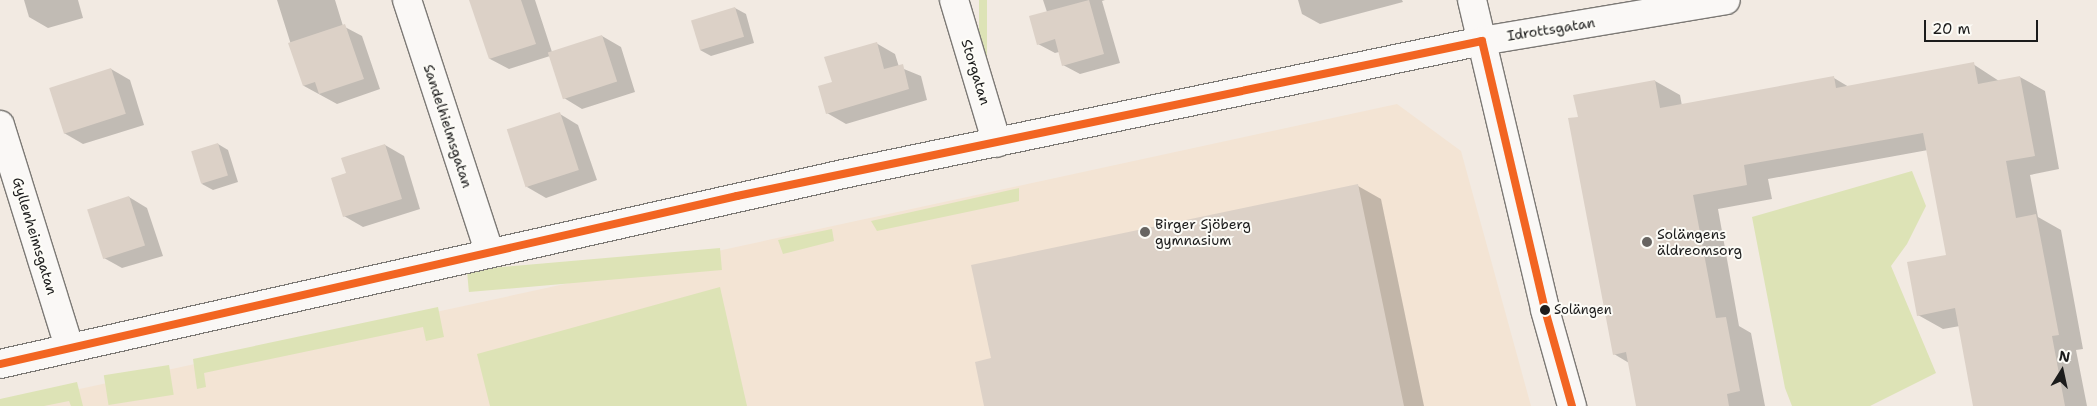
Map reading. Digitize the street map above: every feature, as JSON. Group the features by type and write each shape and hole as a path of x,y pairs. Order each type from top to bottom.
{"street":[{"name":"Sandelhielmsgatan","path":"407,0 489,251"},
{"name":"Storgatan","path":"954,0 997,143"},
{"path":"1472,0 1545,310 1572,406"},
{"name":"Idrottsgatan","path":"0,364 69,346 274,303 489,251 997,143 1482,41 1726,0"},
{"name":"Gyllenheimsgatan","path":"0,125 69,346"}],"shaded area":[{"name":"Birger Sjöberg gymnasium","path":"1397,104 1461,151 1531,406 1,406"}],"green space":[{"path":"979,0 987,0 987,88 979,88"},
{"path":"1912,171 1926,206 1907,244 1891,266 1936,373 1870,406 1792,406 1785,388 1752,217"},
{"path":"1019,188 1019,201 877,231 871,221"},
{"path":"832,229 834,241 783,254 778,240"},
{"path":"720,248 722,270 469,292 467,270"},
{"path":"720,287 747,406 490,406 477,354"},
{"path":"438,307 444,337 426,341 423,327 204,373 206,387 197,389 193,359"},
{"path":"169,365 174,395 109,405 104,375"},
{"path":"77,382 83,406 71,406 69,401 44,406 0,406 0,399"}],"building":[{"path":"469,0 521,0 536,44 489,59"},
{"path":"1089,0 1104,54 1062,66 1055,39 1037,45 1029,16"},
{"path":"735,7 744,37 700,50 691,20"},
{"path":"345,24 364,79 319,94 315,82 303,86 288,43"},
{"path":"602,35 617,82 563,99 548,53"},
{"path":"877,42 884,69 903,64 909,89 826,114 818,86 832,82 824,57"},
{"name":"Solängens äldreomsorg","path":"1974,62 1978,84 2020,76 2035,156 2006,161 2016,218 2036,214 2059,335 2052,336 2065,406 1973,406 1955,308 1917,316 1907,262 1946,255 1923,133 1744,165 1747,185 1693,195 1716,318 1726,317 1740,391 1727,394 1729,406 1636,406 1626,352 1613,355 1568,118 1578,117 1573,95 1655,80 1660,108 1834,76 1836,88"},
{"path":"111,68 126,114 64,134 49,88"},
{"path":"560,112 579,170 526,187 507,129"},
{"path":"218,143 228,176 201,184 191,151"},
{"path":"385,144 402,199 343,217 331,178 346,173 341,158"},
{"path":"1358,184 1404,406 984,406 975,362 991,358 971,265"},
{"path":"129,196 145,245 103,259 87,210"}],"transit line":[{"path":"0,364 737,196 1482,41 1545,310 1572,406"}],"place":[{"name":"Birger Sjöberg gymnasium","path":"1145,232"},
{"name":"Solängens äldreomsorg","path":"1647,242"},
{"name":"Solängen","path":"1545,310"}]}
